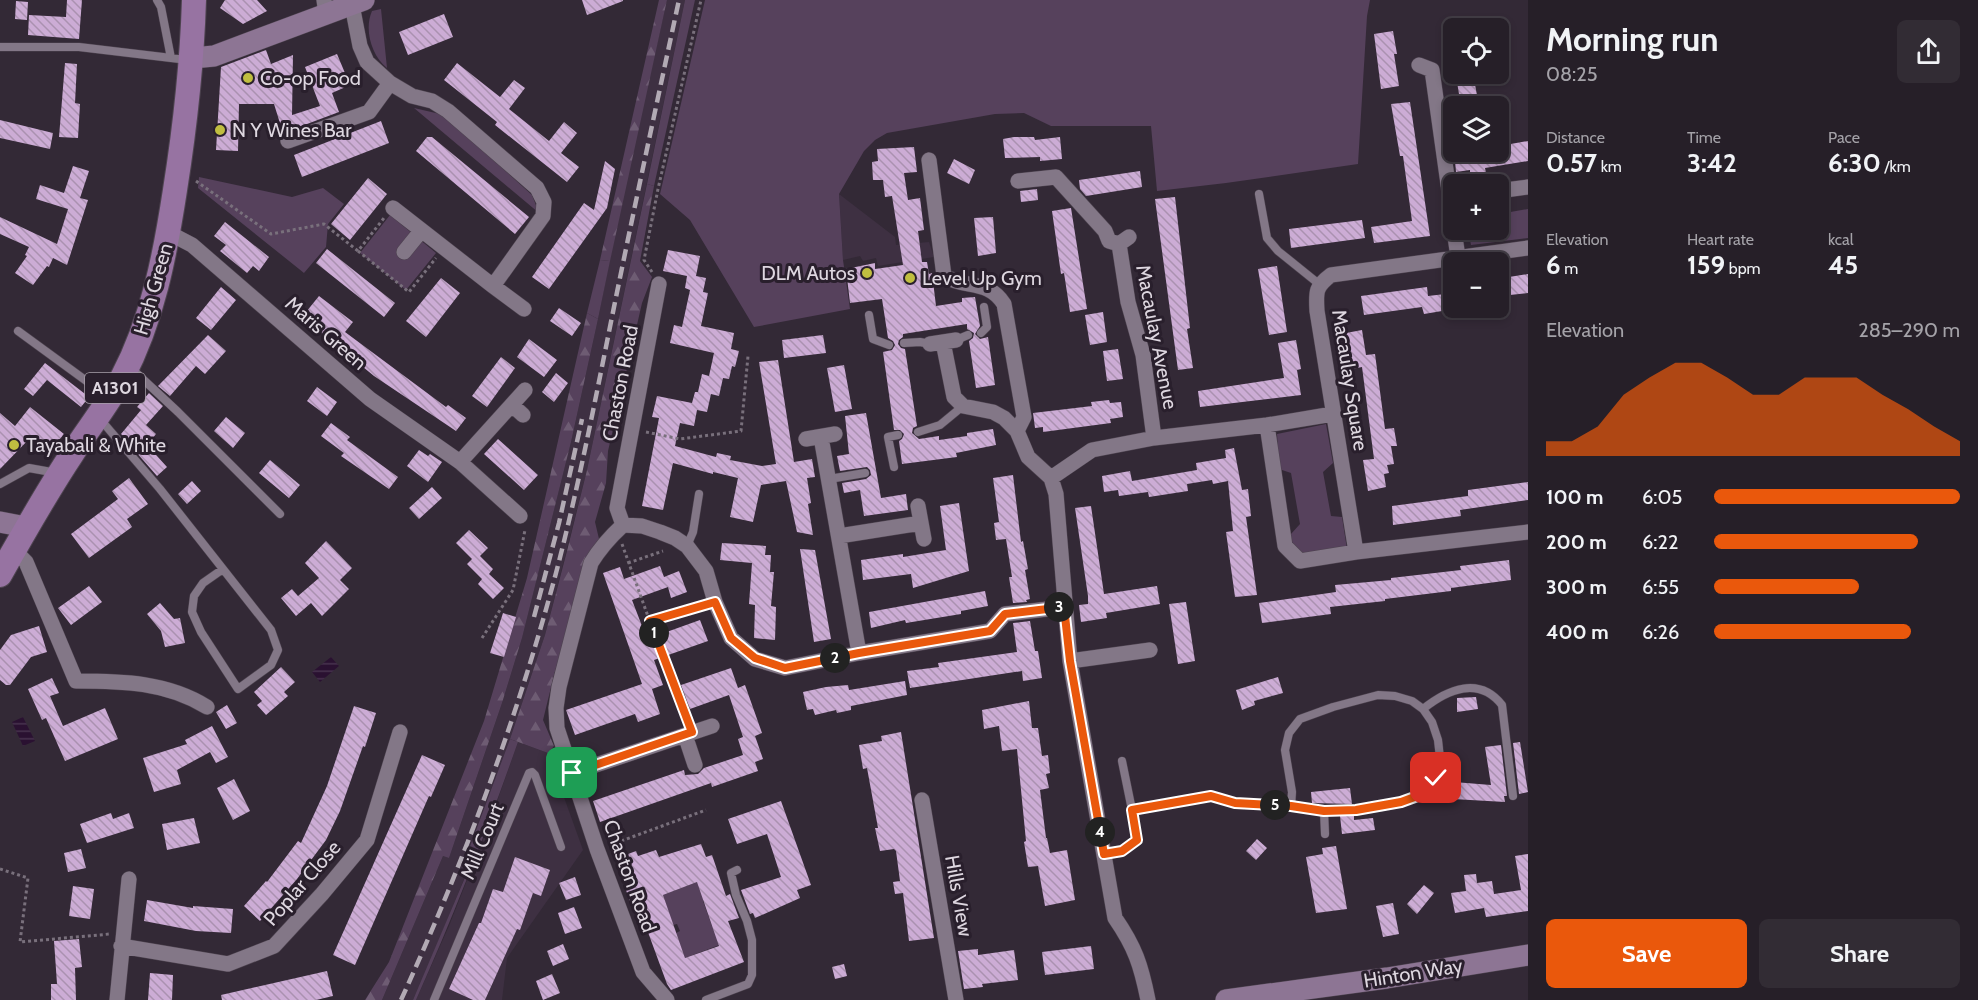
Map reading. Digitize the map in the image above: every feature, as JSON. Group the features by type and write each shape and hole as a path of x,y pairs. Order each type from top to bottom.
{"main road":[{"name":"High Green","path":"26,528 59,473 122,379 142,334 157,289 179,168 185,59 194,10"},
{"name":"A1301","path":"0,575 26,528"}],"street":[{"path":"185,59 214,56 325,8 358,2 360,46 367,62 390,83 412,96 432,101 448,111 537,188 544,202 543,216 493,286"},
{"path":"1419,65 1432,70 1447,174"},
{"path":"288,141 369,112 390,83"},
{"path":"928,160 944,276 954,282 986,287 998,294 1004,304 1024,417 1017,431"},
{"name":"Macaulay Avenue","path":"1018,180 1056,177 1105,231 1109,241 1124,240 1128,302 1143,355 1154,438"},
{"path":"1509,190 1528,187"},
{"path":"393,208 524,309"},
{"path":"404,252 421,231"},
{"name":"Maris Green","path":"169,233 192,245 370,399 460,462 520,516"},
{"name":"Macaulay Square","path":"1497,252 1528,248"},
{"name":"Macaulay Square","path":"1356,552 1317,312 1319,284 1331,275 1443,259"},
{"name":"Chaston Road","path":"659,284 617,508 618,529 601,546 591,563 559,687 556,708 557,728 597,849 643,972 667,1000"},
{"path":"949,340 954,397 963,406 993,412 1004,418 1017,431 1028,458 1051,478 1056,494 1070,661 1115,918 1132,944 1142,968 1148,1000"},
{"path":"460,462 525,390"},
{"path":"512,405 524,415"},
{"name":"Macaulay Avenue","path":"1051,478 1092,450 1154,438 1333,414"},
{"path":"1267,424 1285,546 1300,561 1356,552 1528,532"},
{"path":"821,437 859,653"},
{"path":"918,506 924,539"},
{"path":"0,522 26,528"},
{"path":"839,536 921,523"},
{"path":"618,529 642,526 681,542 706,571 715,602 731,638 755,658 785,668 990,631 1005,614 1064,607"},
{"path":"14,550 26,562 76,681 130,681 189,696 207,707"},
{"path":"1070,661 1150,650"},
{"path":"572,773 712,726"},
{"name":"Poplar Close","path":"121,946 228,964 274,946 367,840 400,732"},
{"path":"689,734 695,765"},
{"name":"Hills View","path":"922,800 956,1000"},
{"path":"117,1000 129,879"},
{"name":"Hinton Way","path":"1226,1000 1387,978 1528,955"}],"lane":[{"path":"157,0 185,59"},
{"path":"0,47 79,47 185,59"},
{"path":"1259,194 1267,238 1278,251 1319,284"},
{"path":"981,333 987,327 984,307"},
{"path":"869,315 873,339 889,345"},
{"path":"18,331 103,406 223,569 271,630 278,650 271,665 238,689 201,632 192,612 194,596 203,583 223,569"},
{"path":"904,343 949,340"},
{"path":"128,365 280,513"},
{"path":"918,432 940,425 963,406"},
{"path":"894,467 888,437 898,435"},
{"path":"0,484 28,468 59,473"},
{"path":"829,479 865,473"},
{"path":"681,542 693,532 699,494"},
{"path":"1423,709 1438,697 1458,689 1478,688 1494,694 1502,705 1513,796"},
{"path":"1132,810 1211,796 1235,803 1291,806 1324,811 1356,810 1401,802 1423,794 1436,778 1440,758 1432,722 1423,709 1412,701 1395,696 1378,695 1300,719 1289,733 1285,750 1292,792 1291,806"},
{"path":"1104,854 1122,851 1137,840 1122,761"},
{"name":"Mill Court","path":"434,1000 529,772 535,775 561,847"},
{"path":"1324,811 1324,834"},
{"path":"706,1000 748,984 752,975 752,940 747,921 735,895 731,873 737,870"}],"path":[{"path":"659,284 644,260 701,0"},
{"path":"179,168 271,234 324,224 409,292 444,248"},
{"path":"358,251 393,208"},
{"path":"632,430 680,439 741,431 748,356"},
{"path":"482,638 513,590 526,523 520,516"},
{"path":"618,529 689,734"},
{"path":"628,563 681,542"},
{"path":"650,621 715,602"},
{"path":"597,849 706,810"},
{"path":"0,869 28,878 20,942 112,934 121,946"}],"shaded area":[{"path":"667,0 685,0 587,470 545,635 510,739 463,864 469,867 424,977 413,1000 382,1000 443,856 449,858 522,638 571,442 623,194"},
{"path":"839,194 895,237 896,245 929,242 934,257 878,266 876,258 863,261 860,256 843,260"},
{"path":"331,657 339,666 320,682 312,672"},
{"path":"23,717 35,741 23,746 12,722"},
{"path":"518,742 548,753 583,850 507,958 502,1000 416,1000 449,926"}],"green space":[{"path":"659,0 667,0 610,261 600,260"},
{"path":"685,0 695,0 654,186 647,184"},
{"path":"705,0 1370,0 1367,16 1358,164 1157,191 1151,126 1051,126 1024,113 995,114 887,133 875,140 864,151 839,194 843,260 850,309 754,327 690,220 660,194"},
{"path":"381,9 387,68 381,63 373,49 369,34 372,11"},
{"path":"414,108 440,114 532,195 539,213"},
{"path":"199,177 292,197 323,188 344,204 328,224 326,247 304,273 198,188"},
{"path":"647,184 654,186 640,261 652,277 642,303 608,451 606,483 595,522 599,539 587,559 543,720 554,746 548,753 510,739 545,635 587,470"},
{"path":"1528,209 1528,238 1471,245 1470,240 1509,240 1509,212"},
{"path":"390,215 436,253 406,290 360,253"},
{"path":"600,260 610,261 598,319 587,313"},
{"path":"587,313 598,319 571,442 522,638 502,703 449,858 443,856 382,1000 365,1000 389,962 484,721 527,578"},
{"path":"1326,424 1333,463 1323,472 1331,516 1342,517 1347,549 1300,553 1291,541 1291,534 1300,524 1291,473 1279,469 1277,434"},
{"path":"510,739 518,742 470,872 416,1000 413,1000 469,868 463,865"},
{"path":"710,877 703,901 712,926 730,941 685,958 676,933 680,931 677,924 673,925 663,895"}],"building":[{"path":"67,0 82,0 79,39 28,35 29,15 66,17"},
{"path":"225,0 257,0 267,11 243,24 220,8"},
{"path":"582,0 623,0 623,1 587,15"},
{"path":"16,1 28,2 27,20 15,19"},
{"path":"444,14 453,37 408,55 399,32"},
{"path":"1393,31 1399,86 1381,89 1374,34"},
{"path":"266,50 271,64 293,55 292,115 320,106 305,67 337,54 350,85 332,93 339,112 283,133 274,104 239,104 238,151 216,150 221,67"},
{"path":"65,63 77,64 75,103 80,104 78,138 59,137"},
{"path":"457,63 500,97 514,80 525,88 509,109 549,141 564,122 577,133 561,153 579,167 567,182 495,125 497,122 444,80"},
{"path":"1457,84 1475,84 1477,96 1459,96"},
{"path":"1410,102 1430,236 1374,243 1371,227 1412,221 1403,156 1400,156 1391,104"},
{"path":"0,120 53,133 50,149 0,138"},
{"path":"381,121 389,143 302,177 294,155"},
{"path":"427,137 432,137 529,217 515,234 416,151"},
{"path":"1034,137 1035,140 1060,137 1062,159 1040,161 1040,157 1005,158 1003,139"},
{"path":"1528,141 1528,161 1485,168 1486,173 1470,174 1470,170 1456,172 1455,162 1509,162 1509,144"},
{"path":"914,147 917,172 904,173 908,200 920,198 924,230 918,231 922,262 927,262 929,274 932,273 936,306 962,302 962,298 975,297 980,326 975,334 980,339 988,337 995,385 976,388 969,341 973,338 974,333 967,329 967,324 903,334 898,344 905,349 917,426 913,428 912,433 919,439 939,436 939,440 993,429 996,445 956,453 957,457 902,464 899,441 904,434 900,430 894,430 883,352 892,350 895,345 888,338 882,299 850,303 846,269 875,263 875,269 903,265 892,196 885,197 883,180 873,180 872,162 878,161 877,149"},
{"path":"954,159 975,170 969,184 947,173"},
{"path":"605,161 615,169 607,208 549,289 532,277 584,203 594,210"},
{"path":"73,166 89,171 80,198 88,200 67,265 53,258 49,267 47,266 33,285 15,273 27,256 25,255 29,247 0,234 0,217 57,244 68,209 36,199 40,185 64,193"},
{"path":"1140,171 1142,187 1086,196 1080,189 1079,180"},
{"path":"368,178 387,194 350,240 331,224"},
{"path":"1037,189 1038,200 1021,202 1020,191"},
{"path":"1175,197 1190,328 1187,329 1193,368 1178,370 1155,199"},
{"path":"1071,208 1087,309 1070,312 1064,273 1061,274 1052,211"},
{"path":"993,217 996,253 978,256 974,218"},
{"path":"1362,220 1365,238 1291,248 1289,229"},
{"path":"225,222 269,257 259,271 253,266 247,273 220,251 226,245 214,236"},
{"path":"327,249 395,303 384,317 316,263"},
{"path":"668,250 700,256 696,276 706,278 703,292 708,293 701,326 734,333 731,349 739,351 729,379 723,378 719,396 711,394 707,412 697,410 694,426 680,423 675,446 716,457 717,453 731,456 730,460 762,466 776,464 759,362 778,360 794,462 812,459 815,477 807,478 813,535 797,532 786,481 761,485 753,522 730,517 738,478 673,463 663,510 642,506 659,418 652,417 657,396 692,403 695,392 698,392 702,374 709,376 714,353 670,343 674,325 682,327 690,290 685,288 687,276 663,271"},
{"path":"1277,266 1287,332 1269,335 1258,269"},
{"path":"1528,274 1528,293 1510,295 1511,300 1509,300 1509,277"},
{"path":"441,278 460,293 426,337 406,321"},
{"path":"221,287 236,300 211,330 196,318"},
{"path":"1427,287 1428,296 1443,294 1443,311 1424,314 1422,307 1364,315 1361,296"},
{"path":"319,296 353,322 345,332 446,407 448,405 466,418 456,431 374,376 302,317"},
{"path":"559,308 581,323 572,336 550,321"},
{"path":"1103,312 1107,342 1090,345 1085,315"},
{"path":"1362,330 1366,355 1375,354 1385,429 1394,428 1397,446 1391,446 1394,464 1387,465 1389,473 1384,474 1386,487 1368,491 1363,460 1374,459 1362,367 1352,369 1346,333"},
{"path":"208,335 226,351 205,374 196,366 170,396 158,386"},
{"path":"823,335 826,353 784,358 782,340"},
{"path":"529,339 557,360 544,377 517,357"},
{"path":"1296,340 1301,369 1297,370 1301,395 1200,407 1198,391 1284,378 1278,343"},
{"path":"1118,349 1123,379 1107,381 1103,351"},
{"path":"501,357 515,368 487,407 472,396"},
{"path":"45,363 89,397 81,407 47,380 33,396 24,389"},
{"path":"844,365 852,409 835,412 827,368"},
{"path":"556,373 568,383 554,402 542,392"},
{"path":"317,387 337,402 327,416 307,401"},
{"path":"149,393 163,406 146,425 156,434 147,445 167,467 157,476 136,452 138,449 121,434 141,410 137,407"},
{"path":"1109,400 1110,403 1121,402 1123,417 1110,419 1111,423 1043,432 1043,427 1035,428 1033,413 1092,406 1091,402"},
{"path":"30,407 64,434 50,451 32,436 0,469 0,413 15,426"},
{"path":"866,413 881,498 906,494 908,510 864,516 860,490 844,493 842,483 866,479 871,475 867,467 840,471 837,456 849,454 845,416"},
{"path":"226,417 245,433 233,448 214,431"},
{"path":"331,423 350,437 347,440 398,477 389,489 341,456 344,453 321,436"},
{"path":"498,439 538,475 524,490 484,454"},
{"path":"1234,448 1242,490 1248,489 1251,516 1246,517 1257,595 1235,597 1226,532 1233,531 1228,481 1213,484 1212,480 1187,484 1188,491 1149,497 1148,492 1119,496 1118,490 1104,492 1102,476 1130,471 1132,481 1197,470 1196,463 1226,458 1225,450"},
{"path":"419,450 442,462 428,482 407,466"},
{"path":"270,460 300,485 289,498 259,473"},
{"path":"1013,475 1021,542 1023,541 1028,569 1025,570 1030,599 1026,600 1027,602 1013,603 1009,577 1012,577 1006,539 996,540 994,523 999,522 993,478"},
{"path":"129,478 148,504 127,519 132,527 89,558 71,534 118,499 112,491"},
{"path":"192,481 201,491 187,504 178,494"},
{"path":"1528,482 1528,500 1460,510 1461,516 1393,525 1392,506 1468,496 1468,490"},
{"path":"432,487 442,498 419,519 409,508"},
{"path":"959,503 969,571 913,588 911,574 863,580 861,560 903,554 903,557 946,550 940,506"},
{"path":"1091,506 1104,594 1157,586 1160,604 1106,613 1107,618 1081,622 1079,605 1088,604 1088,596 1075,508"},
{"path":"469,530 488,548 480,556 493,569 489,574 504,588 493,599 478,584 482,579 467,564 472,559 456,543"},
{"path":"326,541 352,568 340,580 349,589 322,616 311,603 296,616 281,598 292,589 298,596 319,578 305,563"},
{"path":"722,543 766,546 765,555 771,555 770,572 774,572 771,606 776,607 775,640 754,638 755,605 749,604 752,563 720,560"},
{"path":"800,549 815,550 831,639 814,642"},
{"path":"1509,560 1511,580 1451,588 1451,591 1385,599 1385,601 1330,607 1331,614 1262,623 1259,603 1336,592 1335,585 1461,570 1460,566"},
{"path":"660,566 664,577 679,571 687,592 671,598 668,587 632,600 647,639 700,620 708,641 654,660 663,685 652,689 660,714 638,722 635,714 575,735 566,710 642,684 603,573 620,567 624,579"},
{"path":"89,586 102,602 71,625 58,608"},
{"path":"985,591 988,606 961,611 961,614 906,623 905,620 871,628 869,612"},
{"path":"1186,602 1195,661 1178,664 1169,604"},
{"path":"160,603 174,619 180,618 185,643 165,647 161,631 147,614"},
{"path":"503,613 516,617 504,657 490,653"},
{"path":"1030,621 1042,678 1023,681 1022,671 910,688 907,671 939,667 938,663 1017,652 1013,623"},
{"path":"39,626 47,652 31,657 10,685 6,685 0,680 0,650 11,635"},
{"path":"281,667 295,682 284,692 288,696 266,715 257,705 262,701 254,692"},
{"path":"731,668 738,688 745,685 762,733 755,736 763,759 755,762 758,771 712,787 711,783 600,822 593,801 684,770 685,775 698,774 704,768 743,755 738,739 743,737 729,695 690,709 681,685"},
{"path":"1278,677 1283,693 1254,701 1255,705 1242,710 1236,690"},
{"path":"52,678 59,693 50,696 63,726 105,708 118,739 65,761 46,718 42,720 28,689"},
{"path":"905,681 907,695 851,706 851,710 837,713 836,710 815,715 813,709 807,710 803,692 848,685 849,690"},
{"path":"1476,697 1478,709 1457,712 1457,698"},
{"path":"1029,701 1032,728 1038,728 1042,756 1048,755 1050,773 1046,774 1049,788 1040,790 1046,838 1050,853 1067,850 1075,900 1045,906 1038,866 1028,867 1017,749 1002,751 999,726 984,729 982,710"},
{"path":"227,705 237,723 226,729 216,712"},
{"path":"354,706 376,713 340,811 326,840 297,879 260,921 244,906 267,882 298,841 301,843 327,786"},
{"path":"212,726 228,757 216,763 210,752 177,770 181,784 154,792 143,758 187,744 185,740"},
{"path":"901,732 934,938 909,941 903,893 895,894 893,882 900,881 896,851 894,849 880,851 867,768 863,769 859,745 882,741 881,736"},
{"path":"1520,742 1528,792 1519,794 1513,743"},
{"path":"1501,745 1507,796 1504,796 1505,802 1453,799 1454,782 1491,785 1485,747"},
{"path":"422,755 445,765 431,797 429,796 355,965 333,955"},
{"path":"234,779 250,811 233,820 217,788"},
{"path":"1350,788 1352,804 1312,803 1311,792"},
{"path":"781,801 811,885 797,890 800,898 755,918 753,913 750,914 741,890 781,877 767,834 737,844 728,819"},
{"path":"111,813 113,819 129,813 134,828 87,843 80,824"},
{"path":"1340,816 1354,816 1354,820 1373,818 1375,830 1342,834"},
{"path":"194,818 200,843 167,850 162,824"},
{"path":"1257,839 1267,848 1256,860 1246,851"},
{"path":"701,844 706,857 712,855 726,896 730,894 739,918 728,921 744,962 671,990 638,905 632,907 615,859 636,851 638,856 656,850 659,857","holes":["697,882 719,946 685,958 663,895"]},
{"path":"1336,846 1347,909 1316,913 1306,857 1323,854 1322,848"},
{"path":"81,849 86,868 68,872 64,853"},
{"path":"1528,854 1528,911 1486,917 1484,908 1455,913 1451,893 1466,891 1464,875 1476,874 1477,883 1492,881 1494,894 1521,890 1515,856"},
{"path":"515,857 550,870 541,896 533,893 520,930 517,929 485,1000 473,1000 449,989 481,923 493,889 503,892"},
{"path":"575,877 581,895 566,900 559,883"},
{"path":"1424,885 1434,893 1417,914 1407,904"},
{"path":"73,886 94,889 90,919 69,916"},
{"path":"147,900 193,908 193,906 233,909 231,933 196,931 144,921"},
{"path":"1393,903 1399,934 1383,937 1376,906"},
{"path":"574,907 582,928 565,934 558,913"},
{"path":"79,939 82,967 75,968 76,1000 51,1000 51,984 57,984 54,941"},
{"path":"563,944 569,959 553,966 547,951"},
{"path":"1091,946 1094,969 1045,975 1042,952"},
{"path":"978,949 978,955 1014,950 1018,980 982,984 983,987 964,989 958,951"},
{"path":"844,964 847,976 835,979 832,967"},
{"path":"327,971 333,996 316,1000 222,1000 221,995"},
{"path":"150,973 173,975 172,1000 148,1000"},
{"path":"552,974 560,993 543,1000 536,981"}],"railway":[{"path":"401,1000 467,843 506,736 541,628 587,440 679,0"},
{"path":"534,617 559,523 582,419"}],"place":[{"name":"Co-op Food","path":"248,78"},
{"name":"N Y Wines Bar","path":"220,130"},
{"name":"DLM Autos","path":"867,273"},
{"name":"Level Up Gym","path":"910,278"},
{"name":"Tayabali & White","path":"14,445"}],"route":[{"path":"572,773 692,732 650,621 715,602 731,638 755,658 785,668 990,631 1005,614 1064,607 1070,661 1104,854 1122,851 1137,840 1132,810 1211,796 1235,803 1291,806 1324,811 1356,810 1401,802 1423,794 1436,778"}]}
